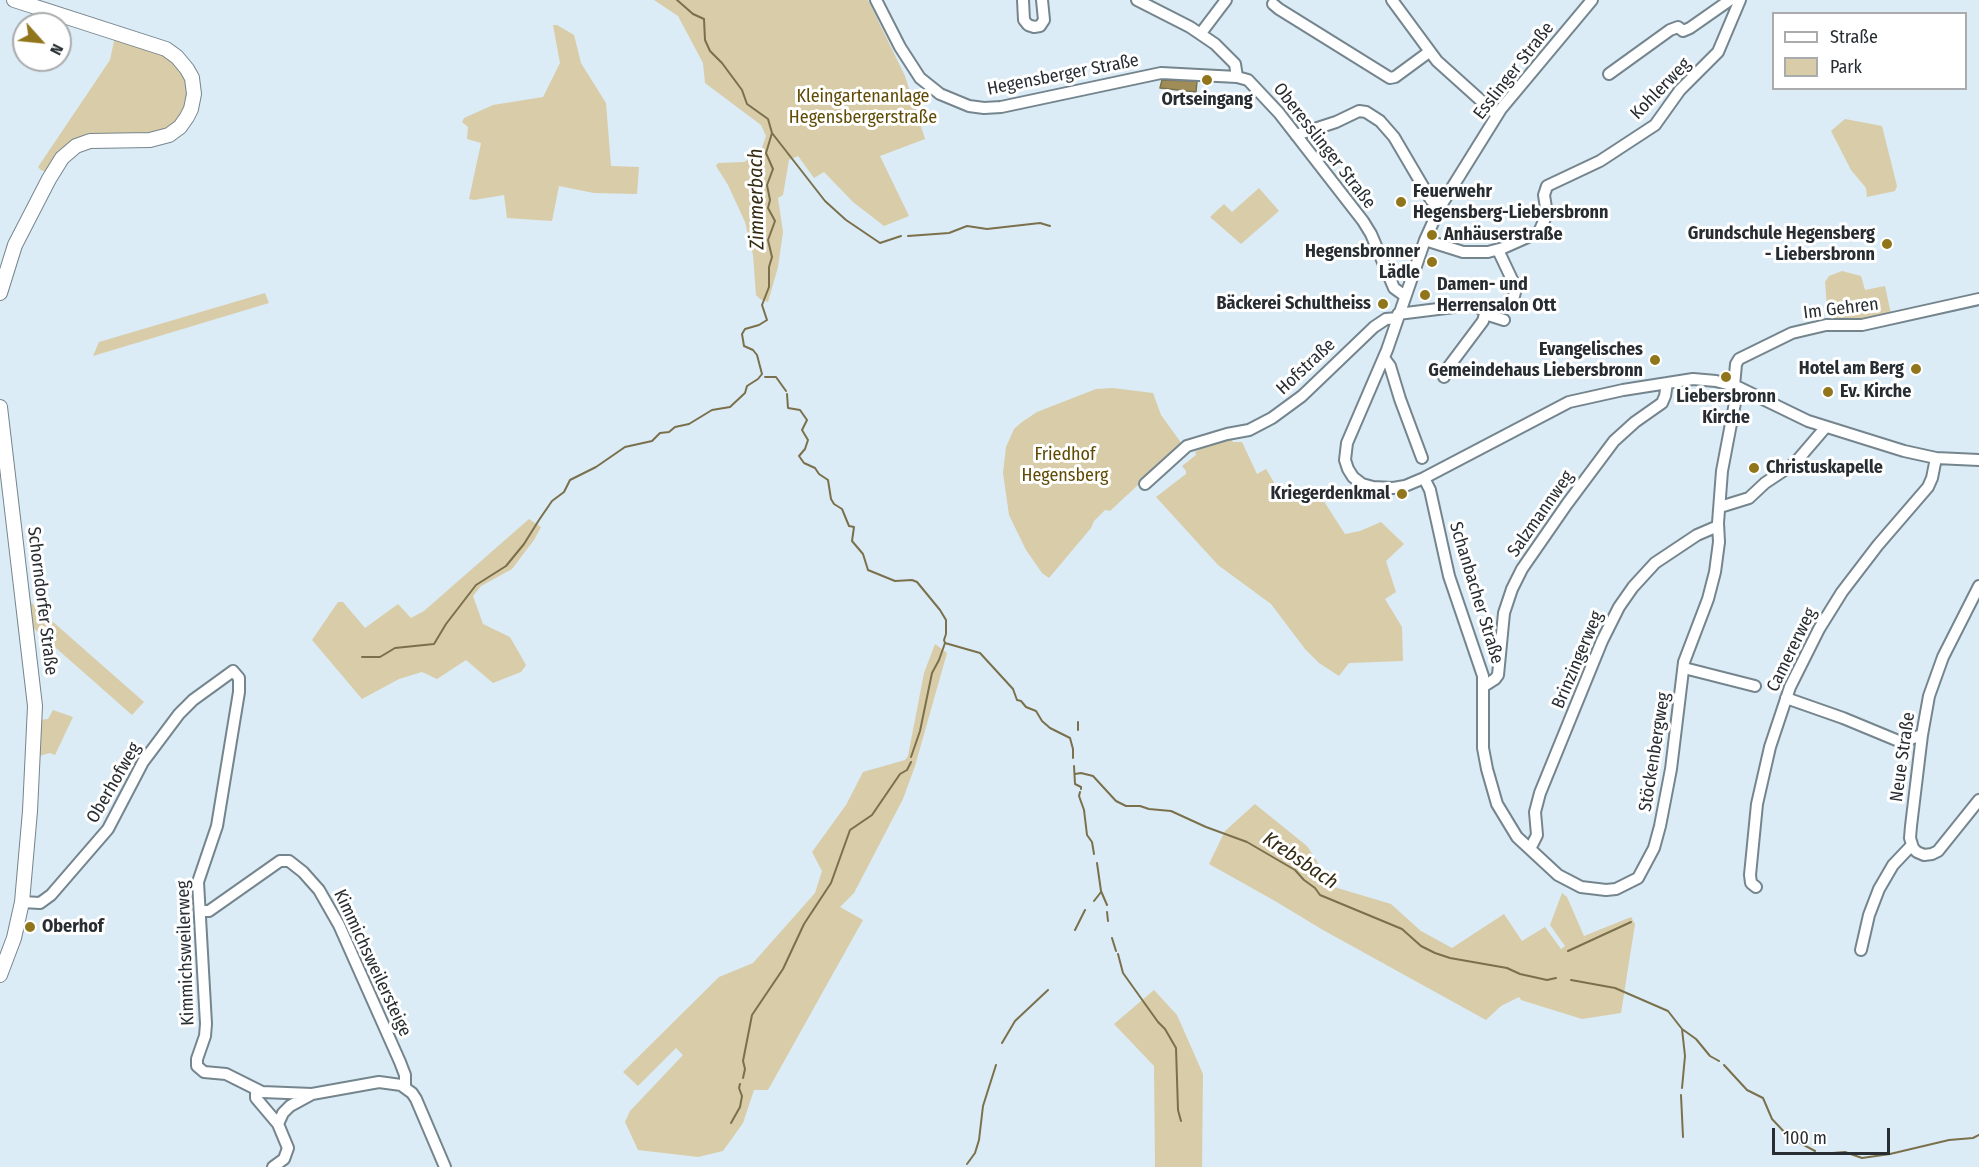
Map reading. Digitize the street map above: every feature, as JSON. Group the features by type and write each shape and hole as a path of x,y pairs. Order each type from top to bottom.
{"main road":[{"path":"0,293 15,245 48,179 62,158 76,146 90,141 150,140 164,137 185,121 191,109 194,94 192,78 187,69 166,49 14,0"},
{"name":"Schorndorfer Straße","path":"0,407 35,691 31,802 22,902 14,938 0,975"}],"street":[{"name":"Hegensberger Straße","path":"876,0 900,47 926,84 940,94 969,106 1001,107 1161,73 1237,77"},
{"path":"1023,0 1024,20 1028,25 1034,27 1040,26 1044,20 1042,0"},
{"name":"Oberesslinger Straße","path":"1137,0 1201,33 1234,62 1237,77 1246,78 1252,82 1366,226 1394,288 1405,296"},
{"path":"1201,33 1226,0"},
{"path":"1392,0 1429,52 1497,115"},
{"name":"Esslinger Straße","path":"1592,0 1497,115 1440,207 1425,240 1384,358 1349,438 1345,452 1346,466 1359,482 1373,487 1400,487 1424,478 1569,402 1699,379 1736,386 1808,422 1825,428"},
{"name":"Kohlerweg","path":"1609,74 1670,30 1677,27 1683,31 1690,28 1730,0"},
{"name":"Kohlerweg","path":"1498,250 1539,232 1547,213 1545,191 1549,184 1600,161 1655,125 1680,90 1719,50 1740,0"},
{"path":"1273,4 1389,78 1395,77 1429,52"},
{"path":"1296,135 1336,122 1359,111 1366,112 1380,121 1394,137 1431,200 1440,207"},
{"path":"1425,240 1463,252 1498,250 1516,288 1513,300"},
{"name":"Im Gehren","path":"1736,386 1735,367 1739,359 1791,333 1826,325 1862,325 1979,299"},
{"name":"Hofstraße","path":"1145,484 1185,448 1258,427 1284,410 1374,327 1386,319 1470,305 1480,307 1485,314 1504,320"},
{"path":"1444,377 1447,369 1480,326 1485,314"},
{"path":"1384,358 1390,366 1422,458"},
{"name":"Salzmannweg","path":"1484,686 1495,679 1498,672 1504,613 1519,574 1551,526 1614,441 1662,403 1667,383"},
{"name":"Stöckenbergweg","path":"1530,849 1558,875 1581,887 1613,890 1638,878 1654,848 1671,769 1684,668 1713,579 1719,542 1723,461 1736,386"},
{"path":"1720,507 1747,499 1768,481 1795,464 1825,428 1936,458 1979,460"},
{"name":"Camererweg","path":"1756,887 1751,883 1750,875 1755,816 1768,754 1786,698 1827,614 1865,561 1926,490 1932,478 1936,458"},
{"name":"Schanbacher Straße","path":"1424,478 1430,490 1449,576 1476,653 1484,686 1483,748 1490,783 1497,804 1512,829 1530,849"},
{"name":"Brinzingerweg","path":"1530,849 1537,835 1535,812 1540,793 1602,641 1619,607 1633,587 1655,563 1697,535 1718,526"},
{"name":"Neue Straße","path":"1912,845 1911,826 1927,705 1939,665 1979,586"},
{"path":"1684,668 1755,686"},
{"name":"Oberhofweg","path":"22,902 43,902 61,884 111,825 143,762 179,714 193,700 233,671"},
{"name":"Kimmichsweilerweg","path":"233,671 239,678 239,692 216,832 199,878 206,1024 205,1036 196,1064 204,1072 226,1074 256,1090 312,1094 379,1082 396,1083 405,1087"},
{"path":"1786,698 1901,742 1922,735"},
{"path":"1861,950 1869,915 1879,889 1893,865 1912,845 1921,855 1935,853 1979,800"},
{"name":"Kimmichsweilersteige","path":"200,911 209,911 282,860 289,861 303,872 320,890 339,925 401,1065 405,1075 405,1087"},
{"path":"405,1087 416,1099 445,1167"},
{"path":"256,1090 257,1099 278,1124 288,1151 285,1159 273,1167"},
{"name":"Kimmichsweilerweg","path":"278,1124 283,1113 290,1106 312,1094"}],"green space":[{"name":"Kleingartenanlage Hegensbergerstraße","path":"654,0 868,0 905,76 925,139 880,156 909,216 884,226 853,202 824,172 814,178 798,156 789,160 783,195 778,198 783,232 778,267 768,302 760,299 756,295 753,255 745,222 728,185 716,166 718,163 744,162 760,153 766,136 761,125 705,83 703,63 678,16"},
{"path":"553,25 574,35 581,63 606,103 611,166 639,167 637,194 594,193 559,186 552,221 507,218 504,195 469,199 481,143 467,139 468,127 462,122 464,118 493,105 543,97 560,63"},
{"path":"115,36 163,52 184,71 190,96 181,119 161,134 98,136 46,172 41,170 38,167 110,60"},
{"path":"1845,119 1882,126 1897,186 1895,191 1867,197 1866,188 1851,170 1831,131"},
{"path":"1259,188 1279,211 1241,244 1210,217 1224,204 1232,212"},
{"path":"1842,271 1861,276 1865,290 1885,286 1891,314 1857,319 1828,319 1825,282 1829,276"},
{"path":"265,293 269,303 93,356 99,342"},
{"name":"Friedhof Hegensberg","path":"1113,388 1153,393 1161,415 1182,444 1110,511 1105,510 1094,521 1091,528 1049,578 1042,573 1026,550 1009,515 1003,473 1006,447 1014,429 1037,412 1096,389"},
{"path":"1230,438 1233,442 1242,442 1257,474 1266,469 1275,484 1302,499 1316,489 1345,534 1360,531 1381,522 1404,544 1386,561 1396,592 1385,599 1402,627 1403,661 1349,663 1339,676 1319,663 1305,649 1271,604 1218,565 1156,497 1186,474 1182,466 1196,455 1195,452 1201,449 1200,446"},
{"path":"529,519 541,527 534,540 512,569 481,586 473,596 483,624 510,637 526,665 521,672 493,683 466,660 437,679 422,672 399,679 362,699 312,640 338,602 343,602 365,628 398,604 411,618 424,611"},
{"path":"27,599 144,702 132,715 31,626"},
{"path":"935,644 947,653 915,766 903,799 854,893 840,907 863,920 768,1090 754,1090 743,1123 723,1151 698,1157 638,1150 625,1122 630,1111 683,1055 676,1048 638,1086 623,1072 719,977 753,963 815,893 822,871 812,852 846,805 863,772 905,760 908,756 924,673"},
{"path":"53,710 73,717 55,755 50,753 39,756 39,720 48,719"},
{"path":"1255,804 1307,846 1334,887 1391,904 1421,931 1452,948 1504,914 1522,941 1545,927 1561,949 1565,946 1550,925 1562,893 1567,897 1584,936 1631,917 1635,924 1621,1013 1582,1019 1521,1000 1519,997 1501,1006 1486,1020 1323,930 1209,864 1225,831"},
{"path":"1154,990 1177,1015 1203,1074 1202,1167 1155,1167 1154,1066 1114,1024"}],"shaded area":[{"path":"1162,80 1197,81 1196,92 1160,88"}],"waterway":[{"name":"Zimmerbach","path":"362,657 380,657 395,648 434,644 446,624 476,585 506,566 524,544 552,501 564,492 570,480 596,467 625,447 652,441 660,433 689,424 712,410 730,407 745,393 747,386 762,374 757,355 753,350 744,346 742,334 745,329 767,320 762,305 769,287 769,267 772,257 768,240 775,221 768,208 770,200 767,185 773,169 766,153 772,133 768,119 747,104 742,90 710,51 705,40 704,19 693,14 677,0"},
{"path":"772,133 825,201 846,220 880,243 901,236"},
{"path":"908,236 949,233 967,226 987,229 1040,223 1050,226"},
{"name":"Krebsbach","path":"765,377 776,377 786,391"},
{"name":"Krebsbach","path":"787,394 788,408 800,410 807,420 802,430 808,440 799,456 804,463 815,468 828,480 831,499 842,509 849,526 854,527 852,541 863,554 868,570 895,581 917,582 946,620 945,643 980,653 1013,689 1017,700 1036,711 1050,728 1070,738 1073,758"},
{"path":"911,757 920,731 932,673 945,643"},
{"path":"1078,722 1078,730"},
{"path":"743,1078 745,1069 743,1061 752,1015 783,969 804,924 831,883 850,830 872,815 911,762"},
{"path":"1074,766 1075,784 1081,789"},
{"name":"Krebsbach","path":"1075,774 1093,776 1116,801 1126,806 1171,811 1247,842 1295,870 1320,895 1402,929 1421,946 1435,953 1450,958 1507,968 1520,974 1547,980 1556,978"},
{"path":"1080,792 1087,835 1092,842 1094,854"},
{"path":"1097,863 1101,891 1107,905"},
{"path":"1094,901 1101,892"},
{"path":"1075,930 1085,910"},
{"path":"1107,912 1108,921"},
{"path":"1568,951 1631,922"},
{"path":"1112,938 1116,951"},
{"path":"1118,954 1123,973 1165,1029 1176,1048 1178,1110 1181,1121"},
{"name":"Krebsbach","path":"1571,980 1615,988 1668,1011 1682,1029 1696,1039 1710,1056 1719,1061"},
{"path":"1002,1043 1015,1021 1048,990"},
{"path":"1682,1029 1685,1056 1682,1088"},
{"path":"967,1164 975,1153 979,1140 983,1106 996,1065"},
{"name":"Krebsbach","path":"1724,1065 1747,1090 1763,1098 1772,1119 1789,1137 1815,1151"},
{"path":"731,1123 740,1107 742,1096 740,1084"},
{"path":"1681,1095 1683,1137"},
{"name":"Krebsbach","path":"1820,1154 1845,1152 1862,1158 1979,1135"}],"place":[{"name":"Ortseingang","path":"1207,80"},
{"name":"Feuerwehr Hegensberg-Liebersbronn","path":"1401,202"},
{"name":"Anhäuserstraße","path":"1432,235"},
{"name":"Grundschule Hegensberg - Liebersbronn","path":"1887,244"},
{"name":"Hegensbronner Lädle","path":"1432,262"},
{"name":"Damen- und Herrensalon Ott","path":"1425,295"},
{"name":"Bäckerei Schultheiss","path":"1383,304"},
{"name":"Evangelisches Gemeindehaus Liebersbronn","path":"1655,360"},
{"name":"Hotel am Berg","path":"1916,369"},
{"name":"Liebersbronn Kirche","path":"1726,377"},
{"name":"Ev. Kirche","path":"1828,392"},
{"name":"Christuskapelle","path":"1754,468"},
{"name":"Kriegerdenkmal","path":"1402,494"},
{"name":"Oberhof","path":"30,927"}]}
